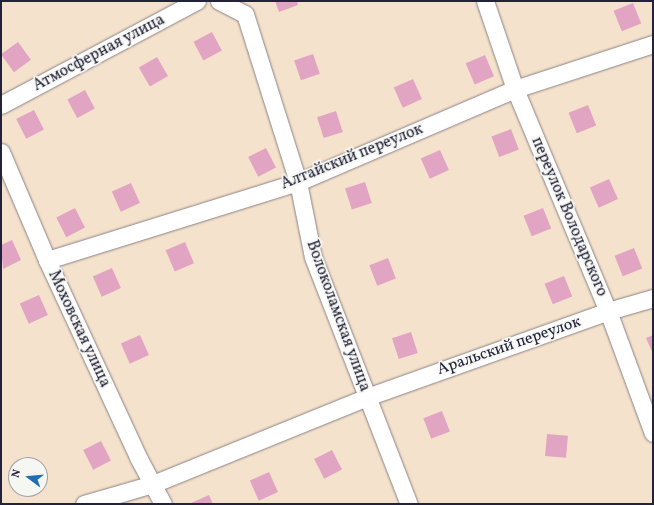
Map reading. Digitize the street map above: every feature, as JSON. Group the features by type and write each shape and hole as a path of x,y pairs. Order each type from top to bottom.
{"street":[{"name":"Атмосферная улица","path":"1,105 197,1"},
{"name":"Волоколамская улица","path":"219,1 245,14 298,182 313,257 409,504"},
{"name":"переулок Володарского","path":"485,1 515,89 608,311 653,433"},
{"name":"Алтайский переулок","path":"47,260 298,182 515,89 653,44"},
{"name":"Моховская улица","path":"1,152 47,260 163,504"},
{"name":"Аральский переулок","path":"84,504 153,484 367,397 608,311 653,298"}],"building":[{"path":"275,1 297,1 298,5 279,12"},
{"path":"633,3 641,23 622,31 614,11"},
{"path":"212,32 222,51 203,60 193,42"},
{"path":"18,42 31,60 14,72 1,54"},
{"path":"313,54 320,74 301,80 294,61"},
{"path":"485,55 494,76 475,84 466,63"},
{"path":"157,57 168,76 150,87 139,68"},
{"path":"413,79 422,99 403,108 394,88"},
{"path":"85,90 95,109 77,118 67,99"},
{"path":"588,105 596,125 577,133 569,113"},
{"path":"34,110 44,130 26,139 16,119"},
{"path":"336,111 343,132 324,138 317,117"},
{"path":"511,129 519,150 499,157 491,137"},
{"path":"266,148 276,168 258,177 248,157"},
{"path":"440,150 449,170 430,179 421,159"},
{"path":"609,179 618,199 599,208 590,188"},
{"path":"365,182 372,203 352,209 345,188"},
{"path":"131,183 140,203 121,212 112,192"},
{"path":"75,208 85,228 66,237 56,218"},
{"path":"543,208 551,228 532,236 524,216"},
{"path":"12,240 21,260 3,269 1,245"},
{"path":"185,242 194,263 175,271 166,250"},
{"path":"634,248 642,268 623,276 615,256"},
{"path":"388,258 396,279 377,286 369,265"},
{"path":"112,268 121,288 102,297 93,277"},
{"path":"564,276 572,296 553,304 545,284"},
{"path":"39,295 48,315 29,324 20,304"},
{"path":"411,332 418,353 399,359 392,338"},
{"path":"140,335 149,355 130,364 121,344"},
{"path":"653,335 653,354 646,338"},
{"path":"442,411 450,432 431,439 423,418"},
{"path":"547,434 568,436 566,458 545,456"},
{"path":"101,441 111,461 93,470 83,450"},
{"path":"332,450 342,470 324,479 314,459"},
{"path":"269,472 278,492 259,501 250,481"},
{"path":"209,495 213,504 189,504"}]}
